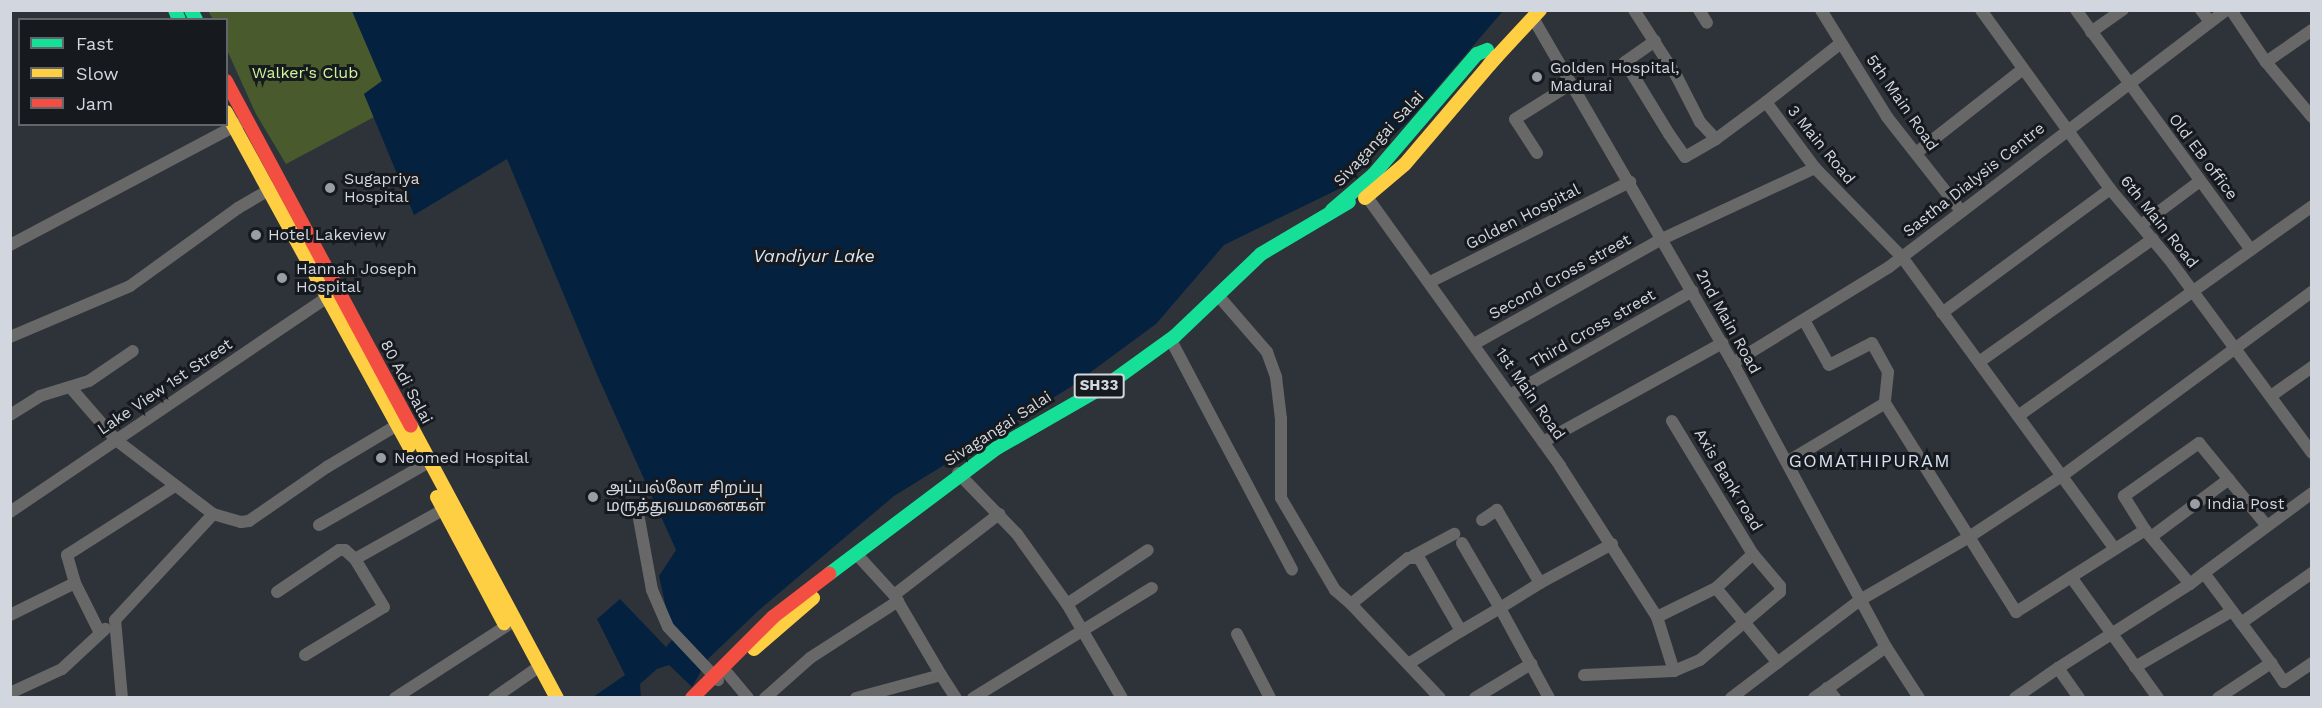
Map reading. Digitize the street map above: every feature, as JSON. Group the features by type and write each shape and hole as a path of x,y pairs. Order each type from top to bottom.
{"main road":[{"name":"Sivagangai Salai","path":"1350,204 1381,175 1492,53 1532,13"},
{"name":"Sivagangai Salai","path":"687,698 719,676 961,477 1048,423 1112,387 1173,344 1265,258 1367,197 1405,164 1492,53"},
{"name":"Sivagangai Salai","path":"704,698 719,676 771,615 1043,417 1108,381 1168,338 1260,252 1343,202 1374,174 1477,54 1492,53"},
{"name":"80 Adi Salai","path":"228,87 240,122 269,189 333,294 536,669 557,698"},
{"name":"80 Adi Salai","path":"228,113 240,122 284,183 333,294"},
{"path":"692,698 773,617 912,509 997,448 1110,383 1175,336 1261,254 1350,204"},
{"path":"699,698 776,622 915,513 1000,451 1111,386 1171,342 1264,256 1350,204"},
{"name":"80 Adi Salai","path":"536,669 545,698"}],"street":[{"path":"1634,10 1655,41 1700,122 1716,139"},
{"path":"1699,10 1707,23"},
{"name":"5th Main Road","path":"1821,10 1887,117 1961,211"},
{"name":"6th Main Road","path":"1981,10 2110,189 2193,291 2311,453"},
{"name":"Old EB office","path":"2076,10 2251,250"},
{"path":"2091,32 2123,10"},
{"path":"2201,10 2210,22"},
{"name":"Sastha Dialysis Centre","path":"1733,363 1902,257 2226,10"},
{"path":"2231,10 2266,62 2312,117"},
{"name":"2nd Main Road","path":"1532,13 1722,343 1860,600 1919,698"},
{"path":"2266,62 2312,30"},
{"name":"3 Main Road","path":"1655,41 1624,62 1685,157 1716,139 1767,102 1815,168 1902,257 2115,549"},
{"path":"1767,102 1841,43"},
{"path":"1916,153 2023,69"},
{"path":"1537,153 1515,119 1572,84"},
{"path":"10,245 240,122"},
{"name":"Second Cross street","path":"1474,344 1662,239 1815,168"},
{"path":"2141,225 2200,181"},
{"name":"Golden Hospital","path":"1430,282 1630,182"},
{"path":"10,337 130,286 238,207 284,183"},
{"path":"1942,313 2110,189"},
{"name":"1st Main Road","path":"1367,197 1474,344 1612,544 1657,617 1674,672"},
{"path":"2018,417 2312,206"},
{"path":"1978,362 2153,239"},
{"name":"Third Cross street","path":"1510,395 1692,291"},
{"path":"1731,698 1860,600 1969,537 2062,476 2312,292"},
{"name":"Lake View 1st Street","path":"10,512 333,294"},
{"path":"1222,300 1255,334 1276,377 1281,419 1281,498 1326,579 1440,698"},
{"path":"1804,320 1829,365 1872,343 1888,372 1886,403 2016,612 2115,549 2148,534 2229,479"},
{"path":"1543,442 1722,343"},
{"path":"1173,344 1292,570"},
{"path":"10,415 40,396 89,381 133,351"},
{"path":"2271,396 2312,367"},
{"path":"70,387 116,440 175,486 213,514 249,522 327,467 403,422"},
{"path":"1787,462 1886,403"},
{"name":"Axis Bank road","path":"1657,617 1716,588 1753,554 1672,421"},
{"path":"2190,584 2148,534 2124,496 2199,443 2267,526"},
{"path":"319,525 425,465"},
{"path":"961,477 999,514 1067,604 1122,698"},
{"path":"100,633 75,583 67,555 175,486"},
{"path":"2015,698 2190,584 2312,493"},
{"path":"355,559 448,506"},
{"path":"637,508 652,590 672,634 719,676 748,698"},
{"path":"1482,520 1497,510 1539,583"},
{"path":"10,693 62,669 115,620 213,514"},
{"path":"765,698 810,658 896,598 999,514"},
{"path":"1351,603 1413,556 1458,538 1500,608 1549,698"},
{"path":"1408,664 1539,583 1612,544"},
{"path":"277,592 339,550 355,559 384,607 305,655"},
{"path":"1067,604 1148,550"},
{"path":"1584,675 1674,672 1700,660 1746,624 1781,589 1753,554"},
{"path":"1413,556 1424,564 1461,631"},
{"path":"861,559 896,598 956,698"},
{"path":"2204,573 2284,682 2312,663"},
{"path":"2241,623 2312,573"},
{"path":"2071,577 2158,698"},
{"path":"10,615 75,583"},
{"path":"973,698 1152,588"},
{"path":"1716,588 1778,663"},
{"path":"2135,667 2232,611"},
{"path":"115,620 122,698"},
{"path":"395,698 510,623"},
{"path":"1237,634 1270,698"},
{"path":"1814,698 1831,693 1886,646"},
{"path":"2227,695 2271,663"},
{"path":"1475,698 1531,664"},
{"path":"2058,668 2079,698"},
{"path":"494,698 536,669"},
{"path":"856,698 941,675"}],"green space":[{"name":"Walker's Club","path":"208,11 352,11 382,81 364,94 374,117 286,164 256,114 228,52 228,18 212,18"}],"water":[{"name":"Vandiyur Lake","path":"352,11 1503,11 1411,118 1341,188 1224,245 1156,324 1069,388 894,496 758,611 708,659 692,687 669,665 657,669 640,684 641,698 593,697 625,675 597,619 620,599 666,647 678,633 667,612 659,576 676,550 599,379 507,159 414,215 364,94 382,81"}],"traffic: fast":[{"path":"175,10 178,18"},
{"path":"191,10 195,18"},
{"path":"1332,210 1374,174 1477,54 1487,50"},
{"path":"829,574 997,448 1110,383 1175,336 1261,254 1349,202"}],"traffic: slow":[{"path":"1489,65 1540,10"},
{"path":"1365,198 1405,164 1497,56"},
{"path":"228,116 409,446"},
{"path":"411,426 557,698"},
{"path":"437,497 504,623"},
{"path":"754,649 813,598"}],"traffic: jam":[{"path":"228,85 411,426"},
{"path":"692,698 773,617 829,574"}],"place":[{"name":"Golden Hospital, Madurai","path":"1537,77"},
{"name":"Sugapriya Hospital","path":"330,188"},
{"name":"Hotel Lakeview","path":"256,235"},
{"name":"Hannah Joseph Hospital","path":"282,278"},
{"name":"Neomed Hospital","path":"381,458"},
{"name":"அப்பல்லோ சிறப்பு மருத்துவமனைகள்","path":"593,497"},
{"name":"India Post","path":"2195,504"}],"district":[{"name":"GOMATHIPURAM","path":"1870,461"}]}
